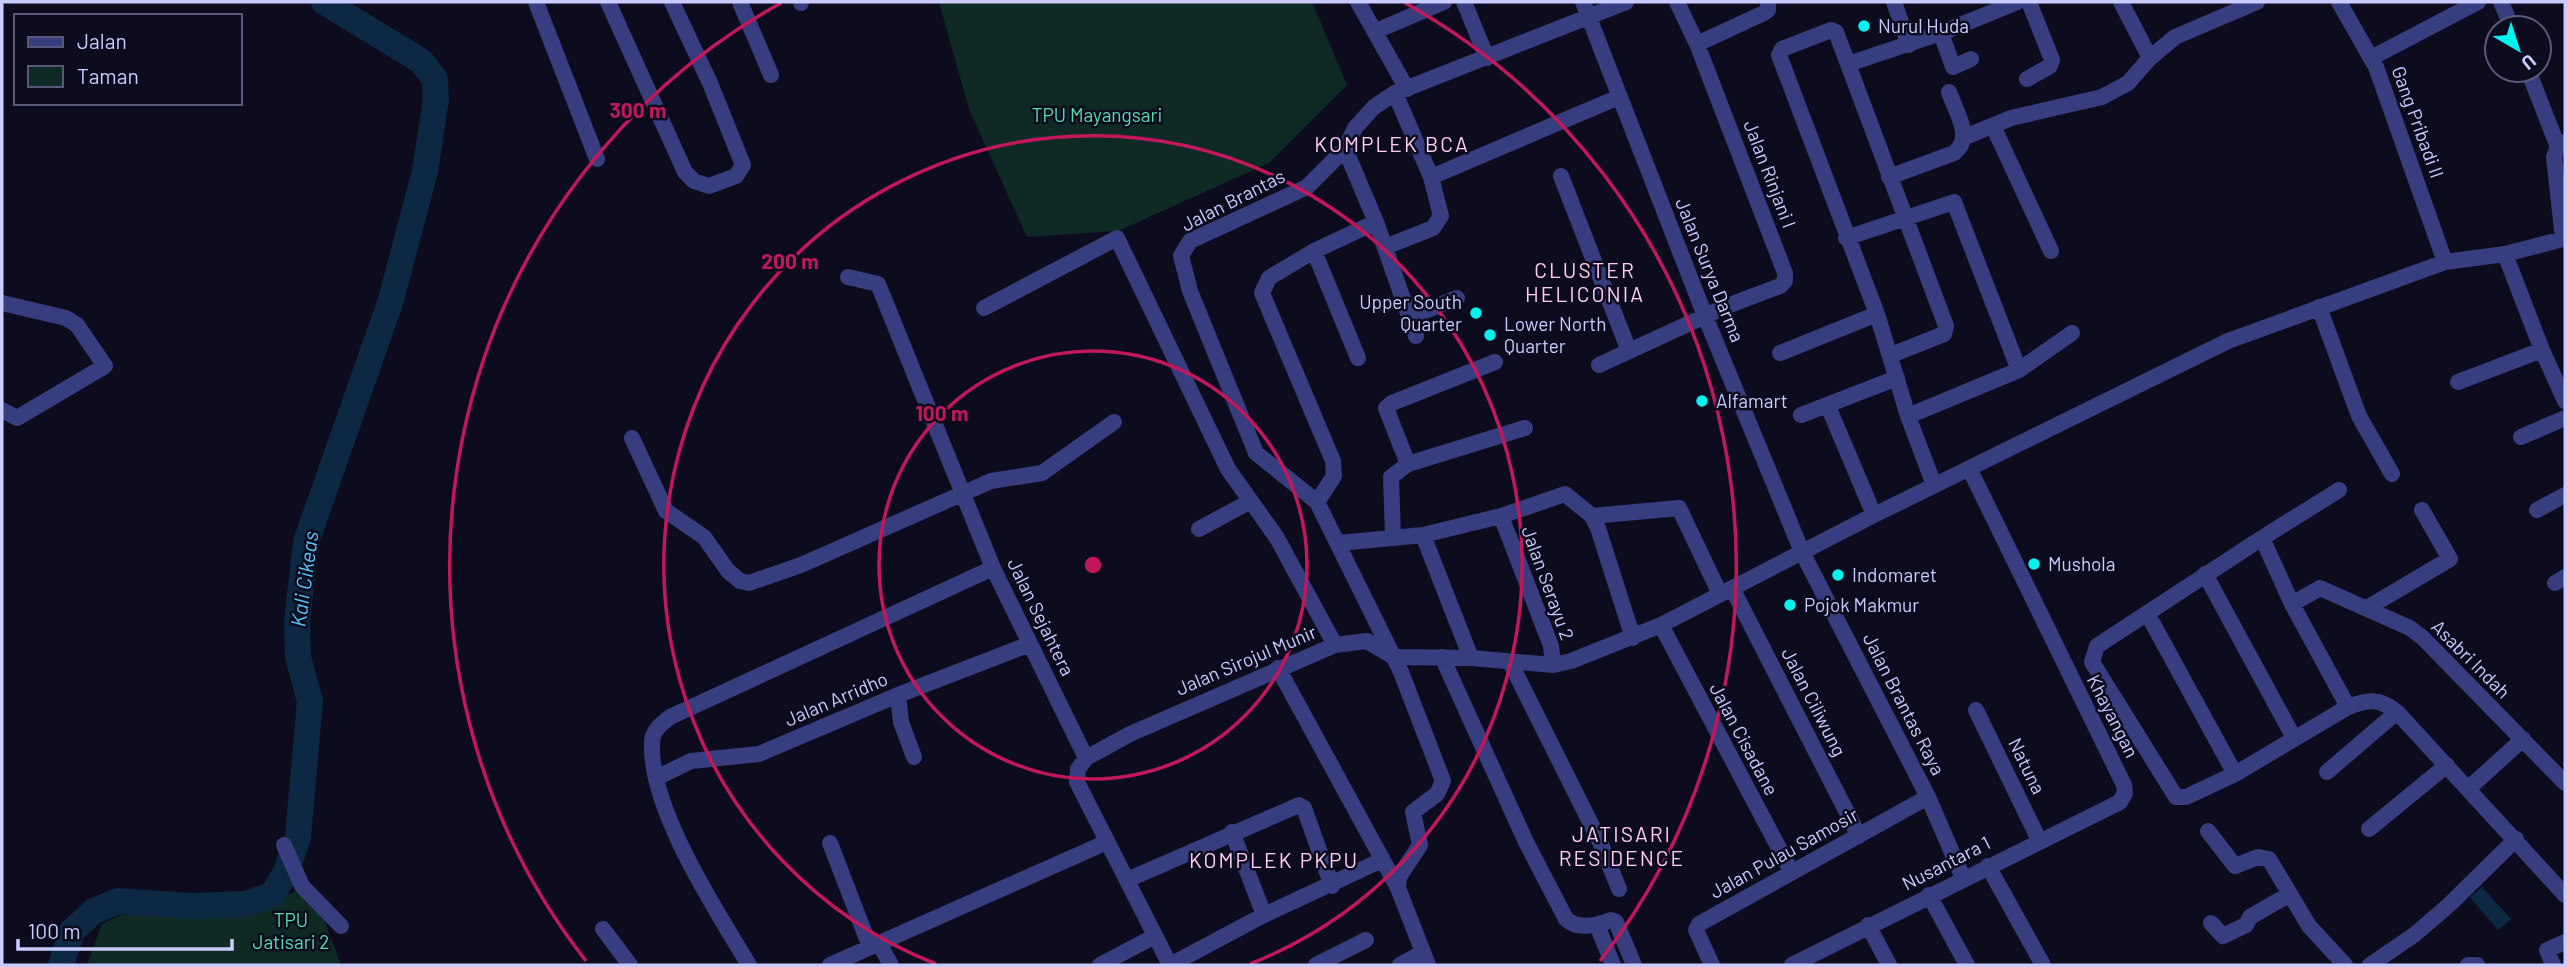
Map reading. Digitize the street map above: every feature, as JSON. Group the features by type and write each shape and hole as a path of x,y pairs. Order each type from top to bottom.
{"street":[{"path":"536,2 597,159"},
{"path":"608,2 685,172 694,181 709,186 737,176 743,165 710,83 672,2"},
{"path":"740,2 771,75"},
{"path":"1358,2 1376,31 1401,91 1441,209 1439,223 1385,247"},
{"path":"1376,31 1444,2"},
{"path":"1464,2 1487,58"},
{"path":"1585,8 1626,2"},
{"name":"Jalan Rinjani I","path":"1599,366 1705,316 1780,286 1785,281 1785,273 1697,44 1677,2"},
{"path":"1697,44 1764,13 1768,10 1768,2"},
{"path":"1894,2 1909,45"},
{"path":"1848,64 1909,45 2017,2"},
{"path":"2027,79 2050,66 2052,60 2029,2"},
{"path":"2121,2 2150,58"},
{"path":"1965,137 2011,118 2102,97 2128,83 2150,58 2182,33 2258,2"},
{"name":"Gang Pribadi II","path":"2339,2 2371,58 2445,262"},
{"path":"2371,58 2478,2"},
{"name":"Jalan Brantas","path":"1398,888 1399,877 1420,845 1413,812 1437,794 1443,781 1394,657 1317,502 1256,453 1190,291 1181,256 1190,242 1307,187 1345,149 1364,118 1401,91 1487,58 1585,8"},
{"name":"Jalan Surya Darma","path":"1585,8 1705,316 1802,552"},
{"path":"1891,355 1944,334 1947,329 1835,30 1780,51 1846,238 1877,314 1908,416 1934,485"},
{"path":"1941,33 1953,67 1971,59"},
{"path":"2534,84 2562,145 2554,158 2564,241"},
{"path":"1889,177 1954,153 1963,146 1965,137 1948,93"},
{"path":"1431,177 1619,97"},
{"path":"1993,126 2051,251"},
{"path":"1345,149 1376,222 1416,336"},
{"path":"1561,176 1629,351"},
{"path":"1846,238 1954,202 1959,207 2019,370"},
{"path":"1317,502 1334,476 1334,461 1262,293 1269,278 1314,251 1376,222"},
{"path":"984,308 1117,238 1228,470 1277,538 1335,645"},
{"name":"Jalan Sirojul Munir","path":"1086,758 1130,734 1335,645 1367,641 1394,657 1471,658 1553,665 1633,638 1934,485 1970,470 2228,341 2445,262 2505,254 2564,241"},
{"path":"1314,251 1358,358"},
{"path":"2505,254 2565,401"},
{"name":"Jalan Sejahtera","path":"848,278 878,284 993,568 1086,758"},
{"path":"1410,317 1457,298"},
{"path":"2,303 66,318 77,325 105,366 18,418 2,410"},
{"path":"2319,307 2359,416 2392,474"},
{"path":"1780,353 1877,314"},
{"path":"1908,416 2019,370 2072,333"},
{"path":"2458,382 2542,350"},
{"path":"1408,464 1386,408 1392,403 1495,362"},
{"path":"1801,415 1828,407 1897,378"},
{"path":"1828,407 1874,515"},
{"path":"2521,437 2565,418"},
{"path":"632,438 666,511 704,537 729,571 740,581 749,583 800,565 991,481 1042,473 1114,422"},
{"path":"1393,536 1391,477 1408,464 1525,428"},
{"name":"Khayangan","path":"1970,470 2124,785 2125,793 2120,802"},
{"path":"2339,490 2097,646 2092,662 2176,797 2186,797 2235,774 2348,707 2371,699 2384,702 2397,712 2469,788 2565,895"},
{"path":"1339,543 1423,535 1502,516 1560,494 1568,495 1592,516 1633,638"},
{"path":"2537,510 2565,495"},
{"path":"1199,529 1250,502"},
{"name":"Jalan Ciliwung","path":"1592,516 1679,508 1859,836"},
{"path":"2367,608 2450,559 2422,510"},
{"name":"Jalan Serayu 2","path":"1502,516 1551,646 1553,665"},
{"path":"1423,535 1471,658"},
{"path":"2262,538 2292,604 2348,707"},
{"name":"Jalan Brantas Raya","path":"1802,552 1928,797 1963,878"},
{"path":"749,965 675,831 656,778 652,741 657,728 670,717 993,568"},
{"path":"2205,574 2294,738"},
{"name":"Asabri Indah","path":"2292,604 2320,588 2410,628 2423,638 2565,783"},
{"path":"2147,613 2235,774"},
{"name":"Jalan Cisadane","path":"1661,625 1791,872"},
{"name":"Jalan Arridho","path":"656,778 691,761 759,754 898,695 1030,644"},
{"path":"1442,657 1526,842 1566,919 1574,924 1597,925 1611,920 1616,922 1634,965"},
{"path":"1510,662 1601,844 1619,889"},
{"path":"1278,668 1398,888 1425,959 1400,965"},
{"path":"898,695 901,722 914,757"},
{"name":"Natuna","path":"1976,710 2039,839"},
{"path":"2327,772 2397,712"},
{"path":"2469,788 2523,739"},
{"path":"1086,758 1078,769 1077,782 1170,965 1264,915 1332,886 1382,860"},
{"path":"2369,829 2447,765"},
{"name":"Jalan Pulau Samosir","path":"1712,965 1696,926 1928,797"},
{"name":"Nusantara 1","path":"1799,964 1868,925 2039,839 2120,802"},
{"path":"1126,880 1299,805 1304,808 1332,886"},
{"path":"2208,831 2235,866 2258,857 2269,859 2309,926 2345,965"},
{"path":"1233,832 1264,915"},
{"path":"2370,965 2414,935 2449,905 2516,839"},
{"path":"830,965 1107,842"},
{"path":"830,843 875,945 891,965"},
{"path":"284,845 302,886 341,926"},
{"path":"1988,866 2043,965"},
{"path":"2211,923 2223,936 2246,925 2250,917 2290,894"},
{"path":"1929,895 1967,965"},
{"path":"1597,925 1613,965"},
{"path":"1868,925 1889,965"},
{"path":"603,929 630,965"},
{"path":"1100,965 1155,936"},
{"path":"1315,965 1366,940"},
{"path":"2553,965 2547,950 2565,942"},
{"path":"2468,965 2477,965"}],"green space":[{"name":"TPU Mayangsari","path":"939,2 1312,2 1347,85 1269,163 1118,231 1027,237 969,109"},
{"name":"TPU Jatisari 2","path":"311,885 341,965 87,965 102,924 135,908 241,915"}],"water":[{"path":"2482,887 2511,919 2498,930 2470,897"}],"waterway":[{"name":"Kali Cikeas","path":"61,965 72,931 94,911 118,901 191,906 246,904 272,895 286,872 298,837 310,701 298,657 297,621 306,542 391,300 425,171 436,99 435,79 421,61 324,2"}],"place":[{"name":"Nurul Huda","path":"1864,26"},
{"name":"Upper South Quarter","path":"1476,313"},
{"name":"Lower North Quarter","path":"1490,335"},
{"name":"Alfamart","path":"1702,401"},
{"name":"Mushola","path":"2034,564"},
{"name":"Indomaret","path":"1838,575"},
{"name":"Pojok Makmur","path":"1790,605"}],"district":[{"name":"KOMPLEK BCA","path":"1392,145"},
{"name":"CLUSTER HELICONIA","path":"1585,283"},
{"name":"JATISARI RESIDENCE","path":"1622,847"},
{"name":"KOMPLEK PKPU","path":"1274,861"}]}
